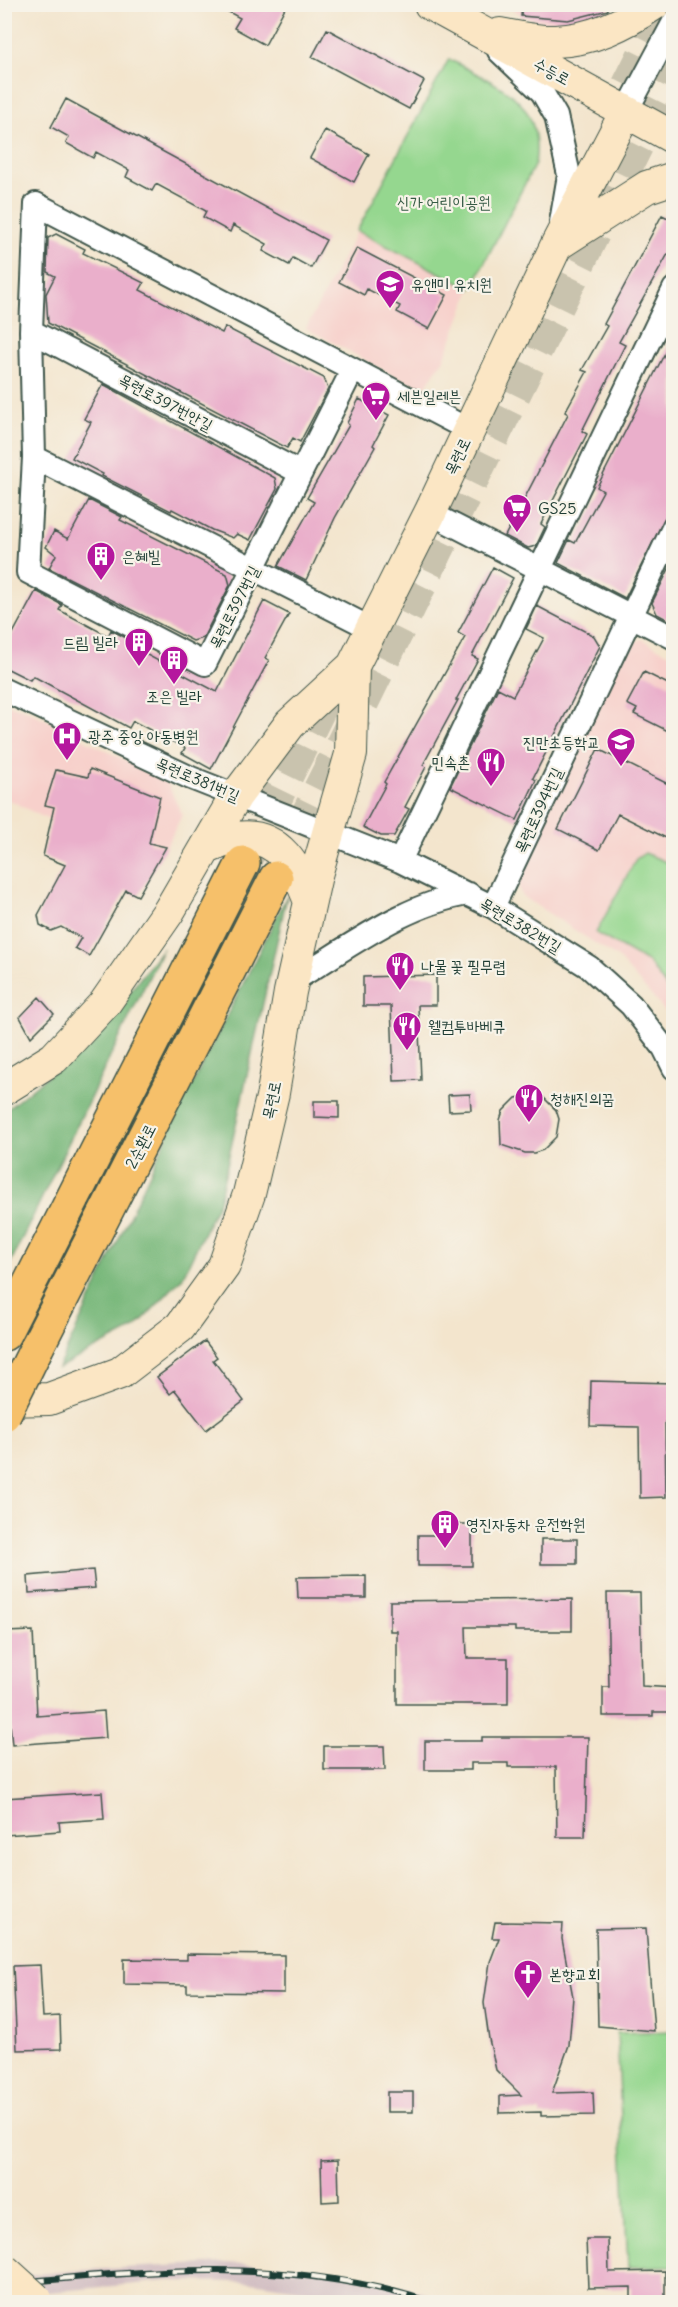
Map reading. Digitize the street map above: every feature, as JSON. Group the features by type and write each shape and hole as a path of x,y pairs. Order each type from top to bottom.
{"highway":[{"path":"4,1334 243,863"},
{"name":"2순환로","path":"4,1414 276,878"}],"main road":[{"name":"수등로","path":"430,4 674,138"},
{"path":"478,32 554,41 585,37 626,23 654,4"},
{"name":"목련로","path":"4,1089 54,1058 105,1003 169,911 236,796 290,724 353,666 430,513 557,244 626,112"},
{"path":"557,244 647,187 674,178"},
{"name":"목련로","path":"4,1401 49,1399 120,1373 180,1327 224,1266 249,1194 260,1150 273,1093 292,981 310,903 351,754 353,666"},
{"path":"206,848 236,838 254,838 271,843 283,852 300,877 310,903"},
{"path":"4,2270 38,2301"}],"street":[{"path":"626,112 674,22"},
{"name":"목련로","path":"478,32 542,92 556,116 569,175 557,244"},
{"path":"372,629 34,457 31,331 36,204 352,371 469,430"},
{"path":"400,861 674,289"},
{"name":"목련로397번안길","path":"31,331 301,473"},
{"name":"목련로397번길","path":"34,457 28,572 205,664 352,371"},
{"path":"430,513 674,638"},
{"name":"목련로394번길","path":"493,907 629,615 674,526"},
{"name":"목련로381번길","path":"4,690 164,766 329,832"},
{"name":"목련로382번길","path":"329,832 400,861 469,894 589,967 632,1005 664,1048 674,1068"},
{"path":"292,981 397,919 444,898 469,894"}],"shaded area":[{"path":"502,5 613,5 599,21 571,27 544,25"},
{"name":"유앤미 유치원","path":"357,231 471,289 444,359 425,387 404,381 306,328"},
{"name":"진만초등학교","path":"642,639 673,656 673,1020 618,958 522,896 516,879 625,647"},
{"name":"광주 중앙 아동병원","path":"11,705 25,709 167,782 182,815 166,847 51,821 5,798 5,706"},
{"path":"227,2263 311,2268 400,2286 456,2302 384,2302 252,2282 168,2281 5,2296 5,2277 83,2270"}],"green space":[{"name":"신가 어린이공원","path":"449,59 514,97 525,109 532,123 536,141 535,164 471,289 357,231"},
{"path":"645,853 673,865 673,997 649,963 596,933 636,859"},
{"path":"287,896 219,1201 182,1278 135,1328 58,1368 181,1107"},
{"path":"163,948 5,1274 5,1111 98,1034"},
{"path":"673,2031 673,2266 628,2267 617,2033"}],"building":[{"path":"214,4 287,4 265,45 234,28 240,18"},
{"path":"522,4 607,4 608,10 568,20 521,16"},
{"path":"327,29 424,81 409,109 312,57"},
{"path":"66,99 326,240 311,268 293,258 289,265 263,251 267,244 233,225 230,232 203,217 206,211 156,184 152,191 126,177 129,170 96,152 93,158 66,143 69,137 51,127"},
{"path":"325,130 369,154 354,182 310,158"},
{"path":"662,215 674,221 674,257 668,254 619,342 625,345 582,431 587,434 541,524 545,527 536,546 528,548 505,536 568,414 565,412 587,372 582,370 607,326 604,324"},
{"path":"56,234 85,249 83,253 144,283 140,290 222,333 225,327 324,378 328,389 300,442 293,438 287,448 48,323 46,294 55,276 47,272 48,238"},
{"path":"357,248 447,295 429,329 397,312 400,306 367,289 364,295 339,282"},
{"path":"674,335 674,500 625,598 558,563 569,540 575,543 603,491 597,487"},
{"path":"103,384 275,478 277,489 250,540 237,534 233,538 212,530 102,476 103,474 72,458 91,422 84,419"},
{"path":"359,399 389,415 373,445 375,447 335,518 306,580 278,566 314,502 307,498 349,425 347,423"},
{"path":"89,500 122,517 120,520 227,574 230,585 203,638 193,641 49,568 56,555 46,547 54,531 68,539"},
{"path":"674,559 674,623 657,614 652,603"},
{"path":"493,567 513,578 472,656 478,659 423,765 426,767 405,807 409,809 394,836 381,836 363,827 386,784 384,782 465,637 458,633"},
{"path":"36,591 62,605 59,610 108,636 111,630 130,640 128,645 217,692 264,601 289,614 265,658 269,660 211,769 182,753 185,748 133,721 129,728 33,676 30,680 4,667 4,650"},
{"path":"537,606 594,636 600,646 533,778 536,780 517,820 450,787 498,688 513,696 544,638 526,629"},
{"path":"644,672 674,687 674,734 634,714 637,709 627,704"},
{"path":"598,749 674,787 674,842 618,814 599,850 558,829"},
{"path":"90,769 160,797 149,843 166,847 138,896 126,890 89,956 75,948 81,938 61,927 51,931 40,925 38,915 65,865 43,856 54,807 45,805 56,770 88,777"},
{"path":"436,975 436,1005 418,1005 421,1080 394,1081 391,1006 363,1006 363,977"},
{"path":"39,997 54,1014 31,1037 20,1017"},
{"path":"470,1094 471,1110 449,1111 448,1095"},
{"name":"청해진의꿈","path":"534,1094 543,1097 556,1110 559,1119 556,1137 543,1150 534,1153 525,1153 501,1145 500,1120 503,1111 516,1098"},
{"path":"314,1101 339,1101 339,1118 314,1117"},
{"path":"205,1341 217,1357 213,1360 244,1401 206,1430 175,1390 170,1394 157,1377"},
{"path":"591,1381 674,1383 674,1422 665,1422 666,1497 640,1498 639,1427 590,1426"},
{"name":"영진자동차 운전학원","path":"443,1524 472,1524 472,1566 418,1566 418,1535 443,1535"},
{"path":"541,1539 577,1539 577,1564 541,1564"},
{"path":"93,1570 95,1588 29,1593 28,1576"},
{"path":"366,1576 366,1598 298,1598 297,1577"},
{"path":"607,1593 640,1593 642,1686 674,1688 674,1712 653,1712 653,1716 603,1716 603,1687 609,1687"},
{"path":"572,1599 572,1631 515,1631 515,1627 466,1627 467,1658 508,1658 508,1704 397,1704 397,1631 390,1631 390,1601"},
{"path":"33,1631 37,1716 104,1711 106,1738 12,1745 9,1713 4,1713 4,1632"},
{"path":"482,1737 588,1737 585,1837 557,1837 556,1767 508,1767 508,1763 471,1763 471,1770 425,1770 425,1741 482,1741"},
{"path":"324,1746 384,1746 385,1770 324,1770"},
{"path":"102,1792 104,1819 59,1822 60,1831 5,1835 4,1798"},
{"name":"본향교회","path":"495,1922 563,1923 562,1939 573,1997 569,2045 552,2093 593,2092 594,2115 541,2116 541,2112 500,2113 500,2096 521,2095 496,2070 489,2039 484,2003 490,1962 499,1938 492,1938"},
{"path":"646,1928 654,2031 598,2026 596,1929"},
{"path":"187,1954 284,1955 284,1993 187,1992 187,1985 124,1984 124,1959 187,1960"},
{"path":"40,1965 43,2017 60,2016 61,2049 17,2050 13,1966"},
{"path":"387,2092 413,2092 413,2112 387,2112"},
{"path":"338,2160 339,2201 322,2202 321,2161"},
{"path":"586,2239 608,2239 609,2272 665,2271 665,2302 631,2302 631,2287 588,2288"}],"tunnel":[{"path":"628,86 669,4"},
{"path":"276,878 674,70"},
{"path":"244,863 331,686"}],"railway":[{"path":"4,2284 164,2271 271,2272 377,2287 429,2302"}],"place":[{"name":"유앤미 유치원","path":"390,310"},
{"name":"세븐일레븐","path":"376,422"},
{"name":"GS25","path":"517,534"},
{"name":"은혜빌","path":"101,582"},
{"name":"드림 빌라","path":"139,668"},
{"name":"조은 빌라","path":"174,686"},
{"name":"광주 중앙 아동병원","path":"67,762"},
{"name":"진만초등학교","path":"621,768"},
{"name":"민속촌","path":"491,788"},
{"name":"나물 꽃 필무렵","path":"400,992"},
{"name":"웰컴투바베큐","path":"407,1052"},
{"name":"청해진의꿈","path":"529,1124"},
{"name":"영진자동차 운전학원","path":"445,1550"},
{"name":"본향교회","path":"528,2000"}]}
